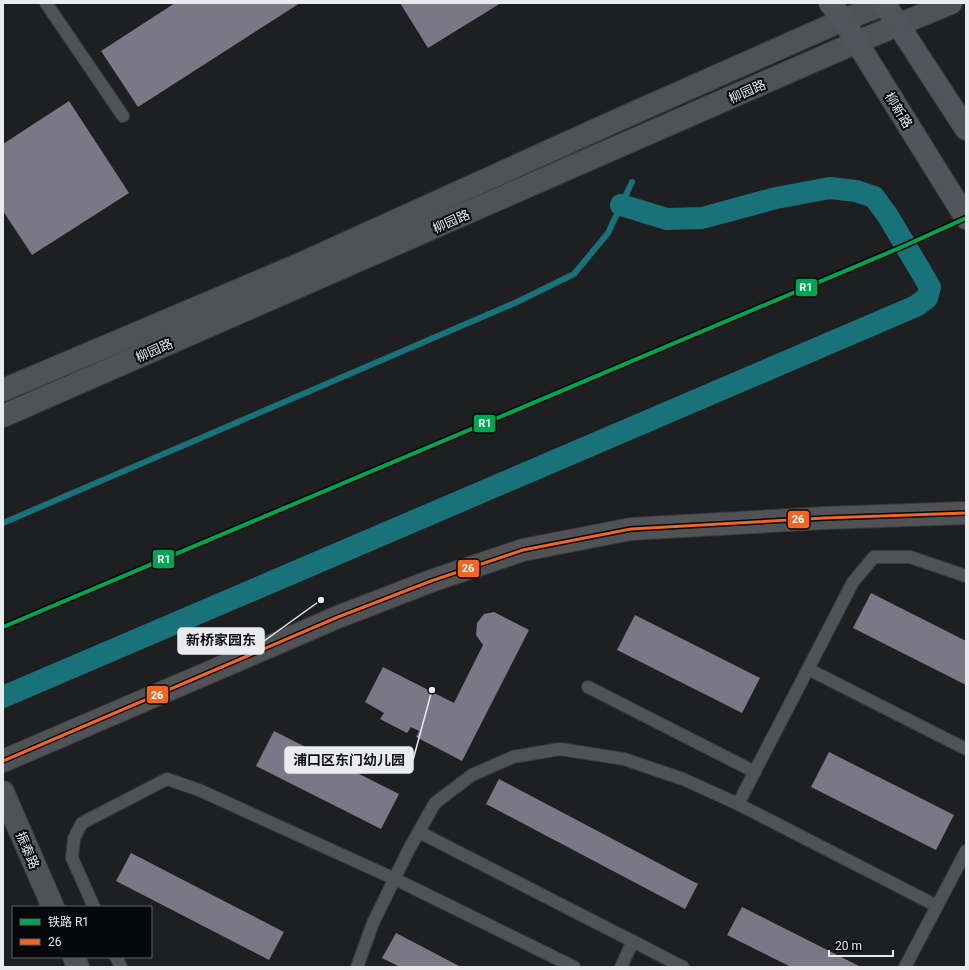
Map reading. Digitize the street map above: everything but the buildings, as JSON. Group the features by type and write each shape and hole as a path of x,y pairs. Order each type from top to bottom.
{"main road":[{"name":"柳新路","path":"830,3 857,42 966,218"},
{"path":"885,3 966,129"}],"street":[{"name":"柳园路","path":"3,390 298,265 611,123 843,20 885,3"},
{"name":"柳园路","path":"3,416 857,42 899,26 951,3"},
{"path":"3,761 338,617 432,581 523,550 631,529 825,518 966,513"},
{"name":"振泰路","path":"3,792 52,906"}],"lane":[{"path":"46,3 123,116"},
{"path":"738,804 853,582 874,557 910,557 966,576"},
{"path":"808,669 966,749"},
{"path":"588,687 755,772"},
{"path":"357,967 373,923 435,803 472,776 513,756 560,749 624,759 683,779 738,804 937,906"},
{"path":"94,906 72,858 74,838 82,822 167,780 199,790 395,879 574,967"},
{"path":"419,832 683,967"},
{"path":"905,967 966,851"},
{"path":"620,967 633,942"},
{"path":"116,958 121,967"}],"waterway":[{"path":"3,523 517,302 574,274 608,233 632,182"},
{"path":"3,697 916,306 927,298 930,287 888,216 874,197 856,191 830,188 776,198 702,218 667,219 621,205"}],"rail line":[{"name":"R1","path":"3,627 904,246 966,218"}],"transit line":[{"name":"26","path":"3,761 338,617 431,581 523,550 631,529 825,518 966,513"}],"place":[{"name":"新桥家园东","path":"321,600"},
{"name":"浦口区东门幼儿园","path":"432,690"}]}
